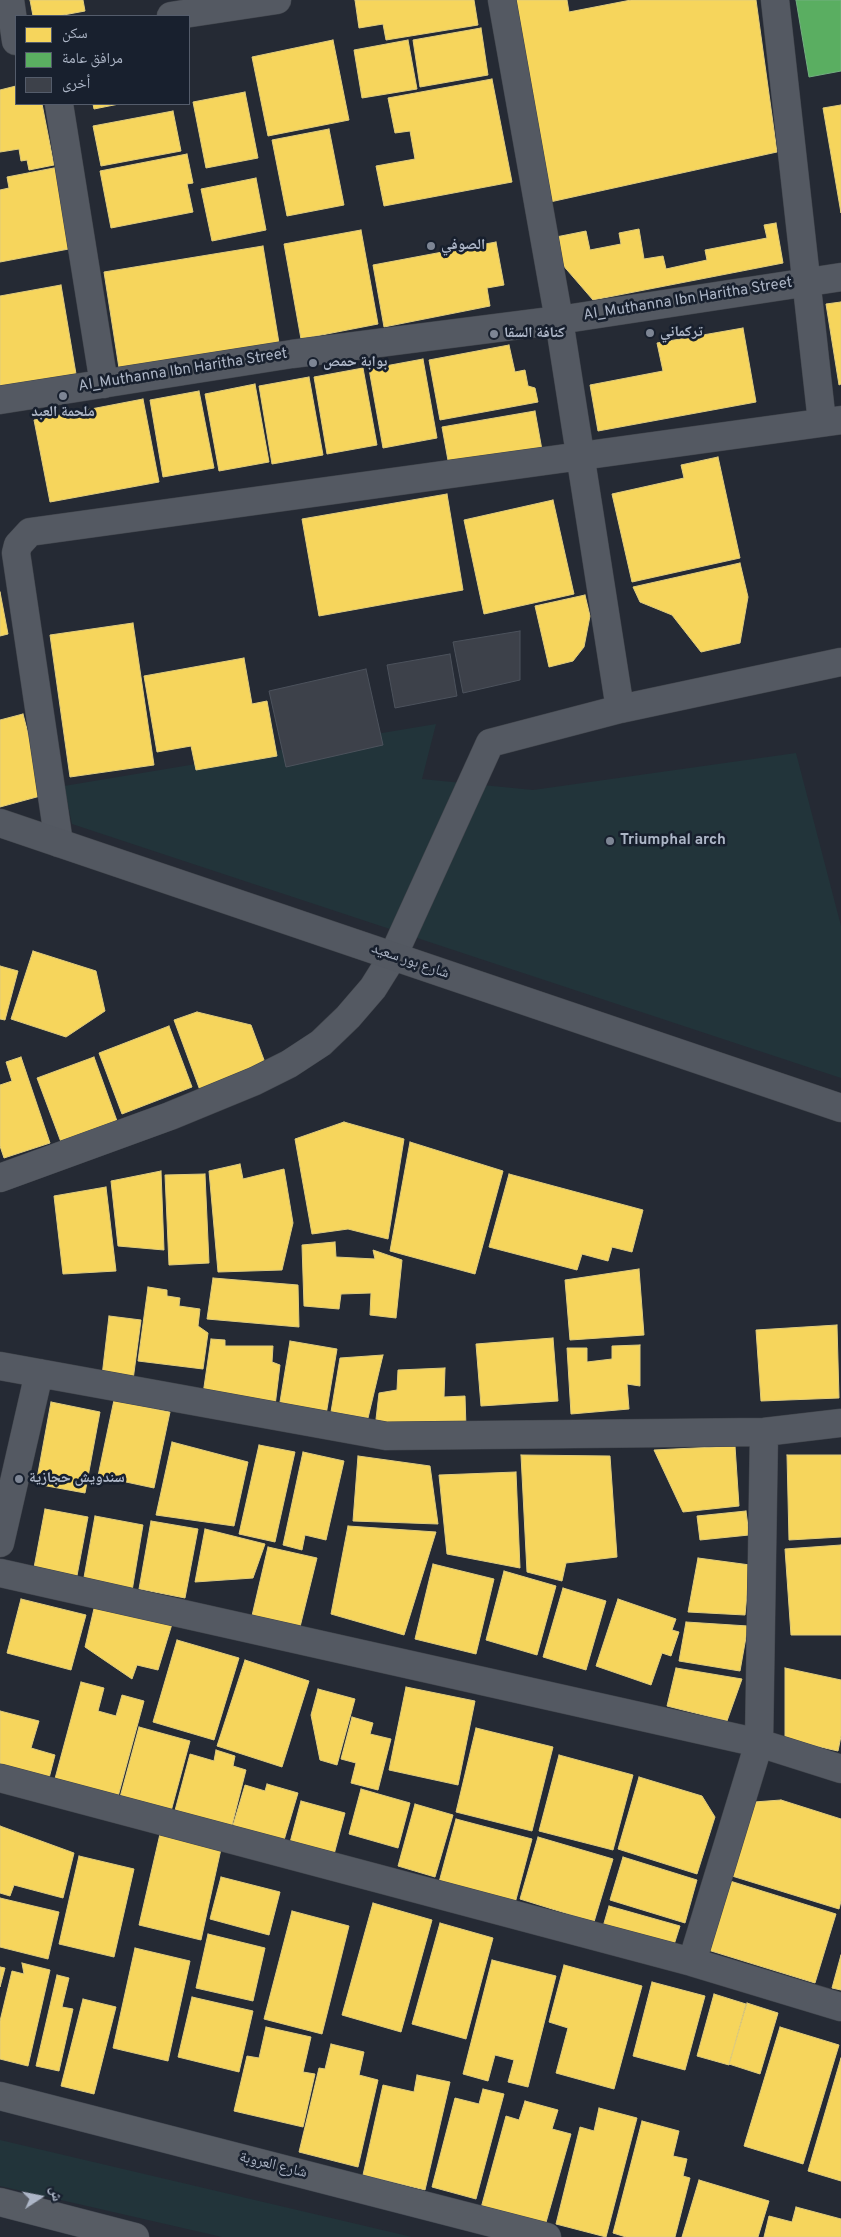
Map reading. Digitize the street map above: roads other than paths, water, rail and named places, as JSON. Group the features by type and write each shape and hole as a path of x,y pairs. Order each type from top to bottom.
{"main road":[{"name":"شارع بور سعيد","path":"0,823 834,1108"},
{"name":"شارع العروبة","path":"0,2096 547,2237"},
{"path":"0,2202 135,2237"}],"street":[{"path":"10,0 15,35"},
{"path":"177,15 277,0"},
{"path":"502,0 559,320 620,709"},
{"path":"59,843 17,562 16,553 23,538 38,530 831,421 807,282 776,0"},
{"path":"0,56 15,53"},
{"path":"59,105 104,384"},
{"name":"Al_Muthanna Ibn Haritha Street","path":"0,400 292,354 559,320 841,277"},
{"path":"0,1178 170,1116 289,1064 321,1043 348,1017 373,988 393,956 490,743 620,709 841,662"},
{"path":"0,1366 386,1436 764,1432 841,1423"},
{"path":"0,1543 9,1465 39,1373"},
{"path":"692,1962 759,1743 764,1432"},
{"path":"0,1573 759,1743 841,1769"},
{"path":"0,1778 692,1962 841,2007"}],"place":[{"name":"الصوفي","path":"431,246"},
{"name":"تركماني","path":"650,333"},
{"name":"كنافة السقا","path":"494,334"},
{"name":"بوابة حمص","path":"313,363"},
{"name":"ملحمة العبد","path":"63,396"},
{"name":"Triumphal arch","path":"610,841"},
{"name":"سندويش حجازية","path":"19,1479"}]}
